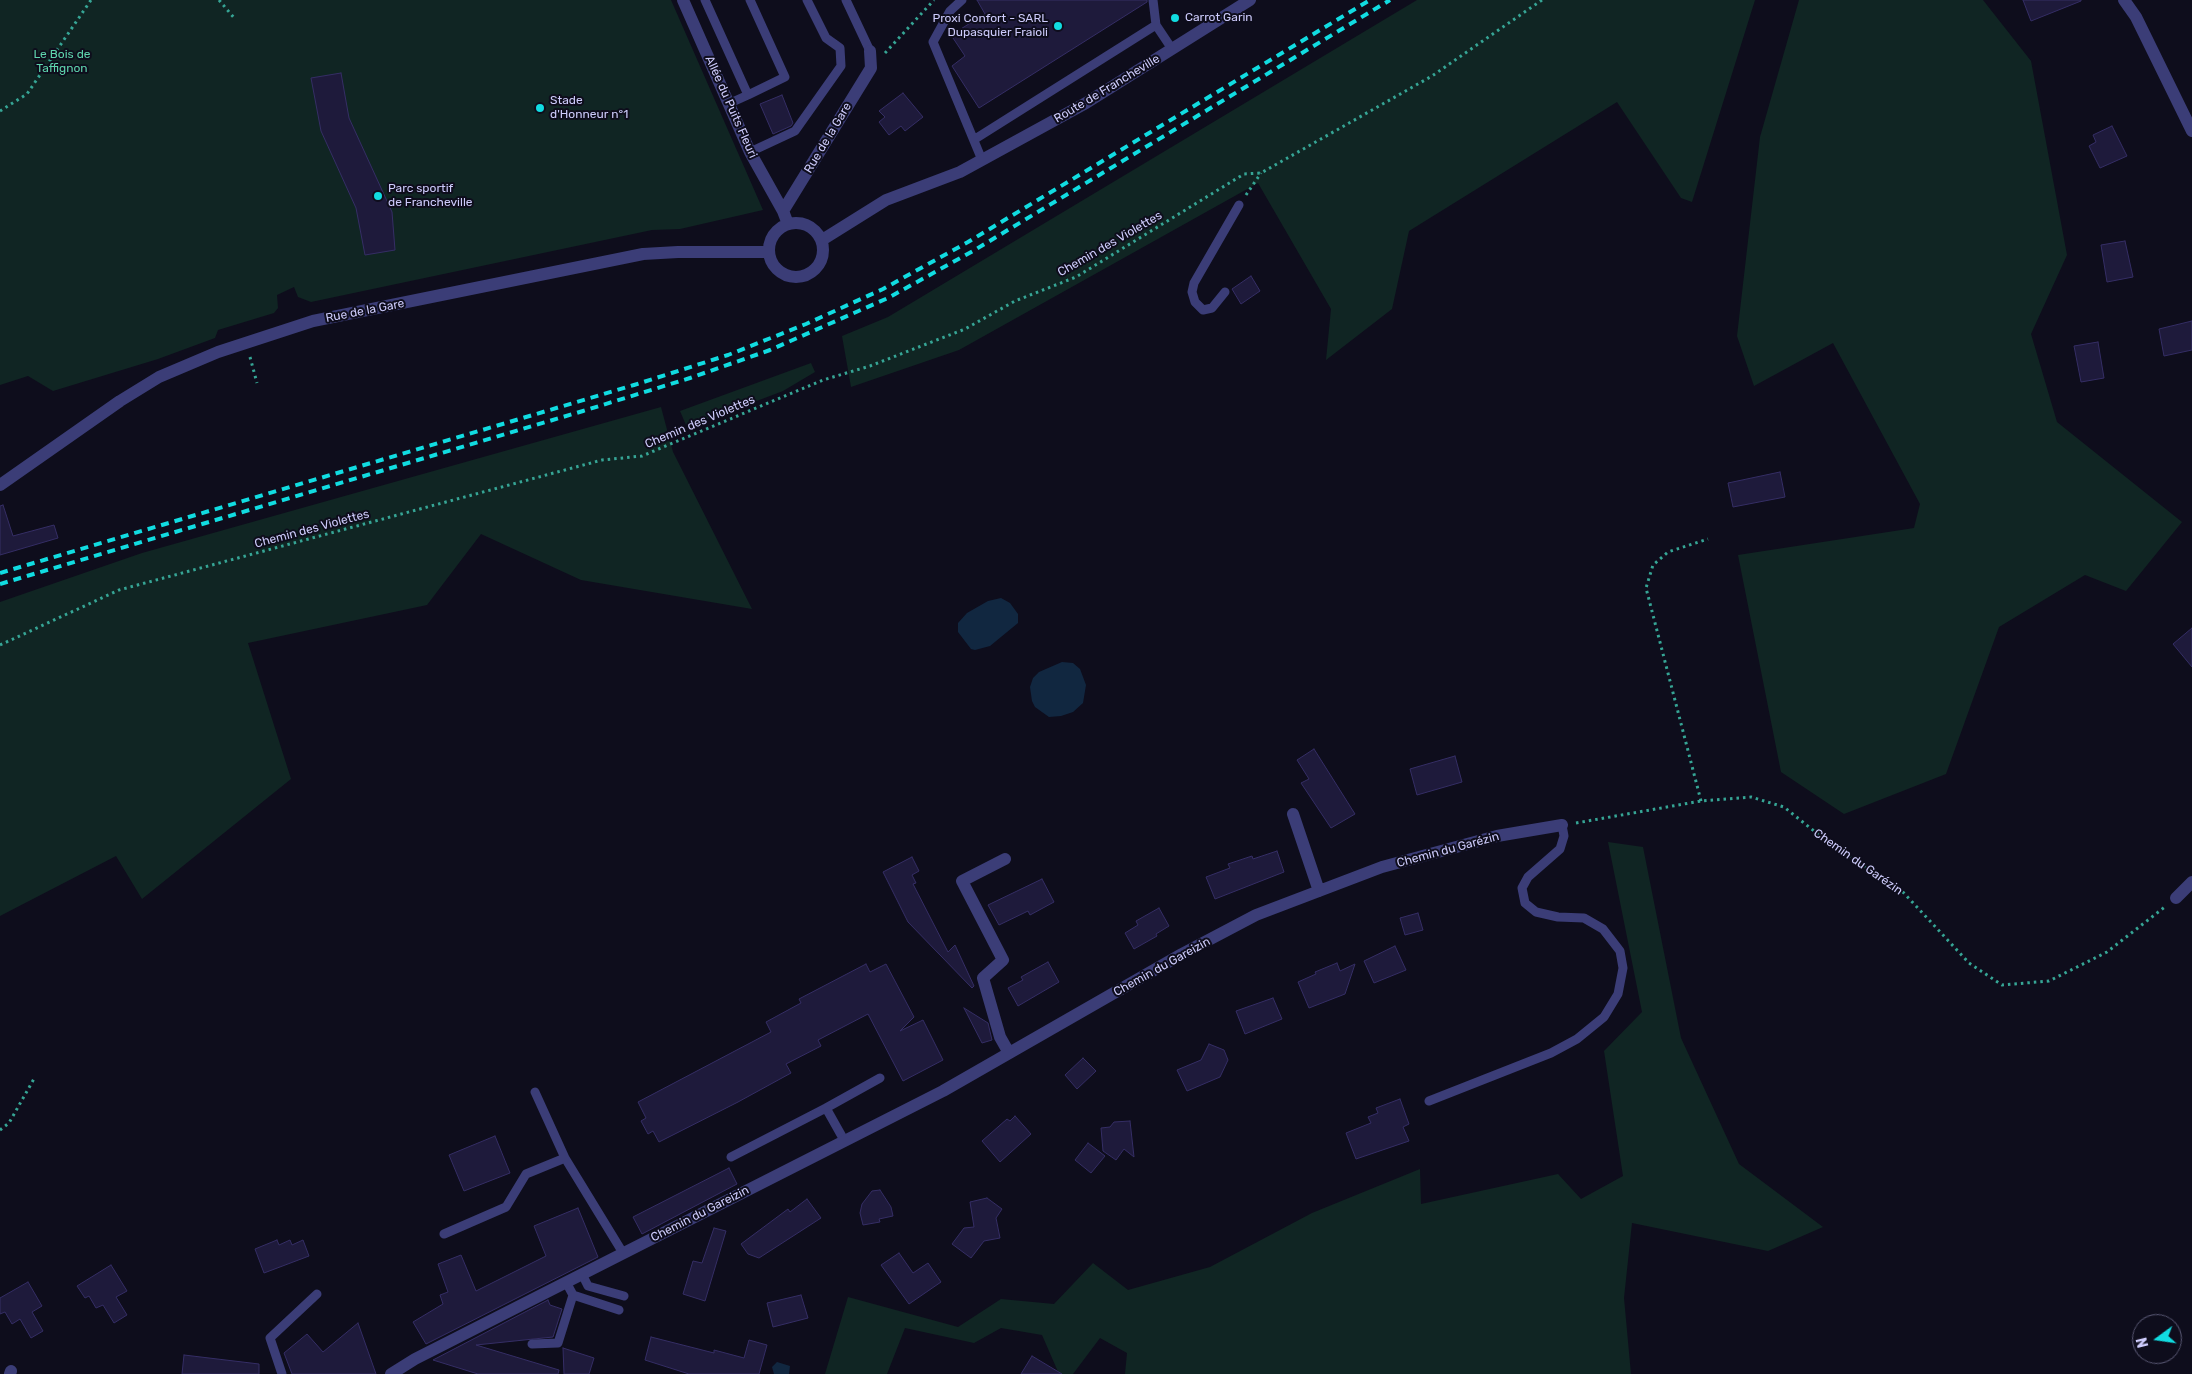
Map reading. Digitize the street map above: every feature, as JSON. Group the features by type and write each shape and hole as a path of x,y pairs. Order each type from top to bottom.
{"street":[{"name":"Allée du Puits Fleuri","path":"683,0 750,152 783,211"},
{"name":"Route de Francheville","path":"822,240 886,200 960,172 1086,103 1250,0"},
{"path":"2124,0 2136,17 2192,131"},
{"path":"870,51 871,68"},
{"name":"Rue de la Gare","path":"783,211 871,68"},
{"path":"783,211 788,224"},
{"path":"788,224 804,224 812,227 822,240 823,257 820,265 814,271 798,278 782,274 771,260 769,252 774,235 788,224"},
{"name":"Rue de la Gare","path":"0,485 120,400 159,377 218,352 303,324 643,254 769,252"},
{"path":"1293,814 1320,891"},
{"name":"Chemin du Garézin","path":"1382,868 1497,836 1562,825"},
{"path":"1005,858 962,880 1003,960 982,978 1000,1037 1009,1053"},
{"name":"Chemin du Gareizin","path":"392,1374 415,1359 943,1091 1182,954 1256,915 1382,868"},
{"path":"2176,898 2192,882"}],"lane":[{"path":"705,0 748,95"},
{"path":"728,104 785,77 750,0"},
{"path":"750,152 795,131 841,66 840,48 826,38 807,0"},
{"path":"846,0 870,51"},
{"path":"962,0 950,11 933,42 975,139 982,160"},
{"path":"1153,0 1156,25 1172,49"},
{"path":"975,139 1156,25"},
{"path":"1224,292 1212,308 1203,310 1195,302 1192,292 1194,283 1239,205"},
{"path":"1429,1101 1551,1053 1578,1039 1604,1017 1618,994 1622,968 1620,951 1603,929 1584,918 1558,917 1536,912 1525,904 1522,888 1528,877 1560,848 1564,836 1562,825"},
{"path":"731,1157 880,1078"},
{"path":"535,1092 565,1158 624,1253"},
{"path":"826,1108 844,1140"},
{"path":"444,1234 506,1207 526,1174 565,1158"},
{"path":"582,1274 588,1286 624,1296"},
{"path":"566,1282 573,1295 619,1310"},
{"path":"282,1374 270,1338 317,1294"},
{"path":"532,1344 558,1343 573,1295"}],"path":[{"path":"0,111 27,94 91,0"},
{"path":"219,0 235,19"},
{"path":"871,68 934,0"},
{"name":"Chemin des Violettes","path":"1239,205 1261,173 1432,76 1542,0"},
{"name":"Chemin des Violettes","path":"0,645 119,590 602,460 642,456 823,380 870,366 966,329 1015,301 1076,277 1244,174 1261,173"},
{"path":"250,355 256,383"},
{"path":"1701,801 1646,588 1653,565 1668,552 1708,539"},
{"name":"Chemin du Garézin","path":"1562,825 1701,801 1752,797 1784,807 1829,843 1902,891 1969,963 2002,985 2049,981 2107,952 2176,898"},
{"path":"0,1130 8,1123 35,1077"}],"green space":[{"name":"Parc sportif de Francheville","path":"0,0 671,0 763,210 680,229 652,230 311,302 298,297 294,287 277,295 278,308 274,313 218,330 215,338 158,359 53,391 28,376 0,385"},
{"path":"1417,0 1755,0 1692,202 1681,198 1617,102 1409,231 1392,309 1326,360 1331,309 1258,183 959,350 851,387 842,336 888,317"},
{"path":"1799,0 1983,0 2031,61 2067,255 2031,334 2057,422 2182,522 2126,591 2085,575 1999,627 1946,774 1844,814 1781,772 1738,555 1914,528 1920,504 1833,343 1754,386 1737,336 1760,137"},
{"path":"811,363 815,372 783,391 717,416 686,425 680,411"},
{"path":"661,407 673,452 752,609 581,580 481,534 427,605 248,643 291,779 142,899 116,856 0,916 0,602 142,553"},
{"path":"1608,842 1643,847 1681,1038 1739,1164 1823,1227 1768,1251 1632,1223 1624,1298 1631,1374 1125,1374 1127,1353 1100,1338 1073,1374 1059,1374 1042,1335 1001,1328 974,1343 905,1328 887,1374 825,1374 848,1297 958,1327 1001,1299 1054,1304 1093,1263 1128,1290 1210,1267 1312,1213 1420,1169 1421,1204 1558,1174 1581,1199 1623,1176 1604,1051 1642,1012"}],"water":[{"path":"1001,598 1010,603 1018,614 1018,623 990,646 975,650 971,649 958,632 958,623 967,613 988,601"},
{"path":"1062,662 1073,663 1080,669 1086,685 1083,703 1073,712 1049,717 1035,707 1030,687 1033,678 1039,672"},
{"path":"777,1362 790,1366 789,1374 774,1374 772,1367"}],"building":[{"path":"977,0 1147,0 1147,2 979,108 952,66 965,56 951,35 985,14"},
{"path":"2023,0 2081,0 2081,1 2031,21"},
{"path":"341,73 349,118 392,212 395,250 365,255 356,208 321,131 311,78"},
{"path":"903,93 923,117 905,131 901,126 889,135 879,122 885,117 879,111"},
{"path":"782,95 793,123 791,126 773,134 760,104"},
{"path":"2112,126 2127,156 2100,168 2089,146 2096,142 2093,135"},
{"path":"2125,241 2133,277 2107,282 2101,245"},
{"path":"1251,276 1260,291 1241,304 1232,289"},
{"path":"2192,321 2192,350 2164,356 2159,329"},
{"path":"2098,342 2104,378 2081,382 2074,346"},
{"path":"1780,472 1785,497 1733,507 1728,483"},
{"path":"3,505 13,536 54,525 58,538 0,555 0,506"},
{"path":"2192,628 2192,667 2173,644"},
{"path":"1314,749 1355,814 1331,828 1301,783 1309,779 1297,760"},
{"path":"1455,756 1462,782 1417,795 1410,769"},
{"path":"1277,851 1284,872 1215,899 1206,877 1230,868 1228,864 1252,856 1253,859"},
{"path":"912,857 919,871 912,875 916,883 913,884 948,952 955,945 974,986 972,988 908,922 883,872"},
{"path":"1042,879 1054,902 1030,915 1028,911 999,925 988,905"},
{"path":"1159,908 1169,926 1156,934 1157,936 1134,949 1125,933 1138,925 1136,921"},
{"path":"1418,913 1423,930 1405,935 1400,918"},
{"path":"1395,946 1406,970 1374,983 1364,961"},
{"path":"1048,962 1059,982 1018,1006 1008,988 1023,980 1021,977"},
{"path":"1337,963 1340,971 1355,964 1345,994 1309,1008 1298,982 1316,974 1315,972"},
{"path":"866,964 870,972 886,964 914,1017 900,1031 923,1020 943,1060 903,1081 868,1014 818,1040 821,1046 786,1064 791,1073 738,1102 659,1142 653,1131 648,1134 641,1121 646,1118 638,1102 771,1032 766,1022 801,1003 799,999"},
{"path":"1273,998 1282,1019 1245,1034 1236,1011"},
{"path":"964,1008 988,1023 992,1040 982,1043"},
{"path":"1209,1044 1224,1050 1228,1060 1220,1077 1187,1091 1177,1070 1201,1060"},
{"path":"1083,1058 1096,1071 1077,1089 1065,1075"},
{"path":"1400,1099 1409,1124 1403,1127 1409,1141 1356,1159 1346,1133 1371,1123 1368,1117 1378,1113 1376,1108"},
{"path":"1015,1116 1031,1134 1000,1162 982,1141 1007,1119 1010,1121"},
{"path":"1130,1121 1134,1157 1124,1149 1116,1160 1103,1151 1101,1128 1110,1127 1114,1122"},
{"path":"495,1136 510,1173 464,1191 449,1155"},
{"path":"1088,1143 1105,1156 1091,1173 1075,1160"},
{"path":"729,1168 737,1184 642,1234 633,1217"},
{"path":"880,1190 891,1207 893,1216 879,1219 880,1222 863,1225 860,1213 862,1204 872,1191"},
{"path":"987,1198 1002,1209 996,1218 1000,1238 984,1241 971,1258 952,1244 964,1228 974,1227 970,1202"},
{"path":"807,1199 821,1218 759,1258 748,1254 741,1244 788,1209 790,1212"},
{"path":"578,1208 598,1257 426,1344 413,1322 443,1304 440,1295 448,1292 438,1264 461,1255 476,1291 546,1256 534,1226"},
{"path":"714,1228 726,1231 705,1301 683,1294 693,1261 702,1263"},
{"path":"277,1240 279,1245 290,1240 292,1245 303,1240 309,1256 264,1273 255,1249"},
{"path":"899,1253 913,1273 928,1263 941,1282 909,1304 881,1265"},
{"path":"111,1265 127,1291 116,1297 127,1315 114,1323 103,1305 96,1308 89,1296 85,1298 77,1286"},
{"path":"28,1282 42,1306 32,1312 43,1331 31,1338 20,1319 12,1324 5,1312 0,1314 0,1298"},
{"path":"801,1295 808,1318 773,1327 767,1303"},
{"path":"548,1300 550,1305 562,1309 553,1337 476,1345 559,1370 558,1374 478,1374 433,1360"},
{"path":"358,1323 376,1374 292,1374 284,1353 307,1334 323,1352"},
{"path":"651,1337 714,1353 714,1350 744,1358 749,1340 767,1345 759,1374 689,1374 645,1360"},
{"path":"563,1348 594,1358 589,1374 564,1374"},
{"path":"184,1355 259,1364 259,1374 182,1374"},
{"path":"1032,1356 1062,1374 1021,1374"}],"railway":[{"path":"0,573 634,385 728,355 806,324 883,289 968,242 1370,0"},
{"path":"0,584 583,411 690,378 770,350 888,298 973,251 1390,0"}],"place":[{"name":"Carrot Garin","path":"1175,18"},
{"name":"Proxi Confort - SARL Dupasquier Fraioli","path":"1058,26"},
{"name":"Stade d'Honneur n°1","path":"540,108"},
{"name":"Parc sportif de Francheville","path":"378,196"}],"park label":[{"name":"Le Bois de Taffignon","path":"62,62"}]}
